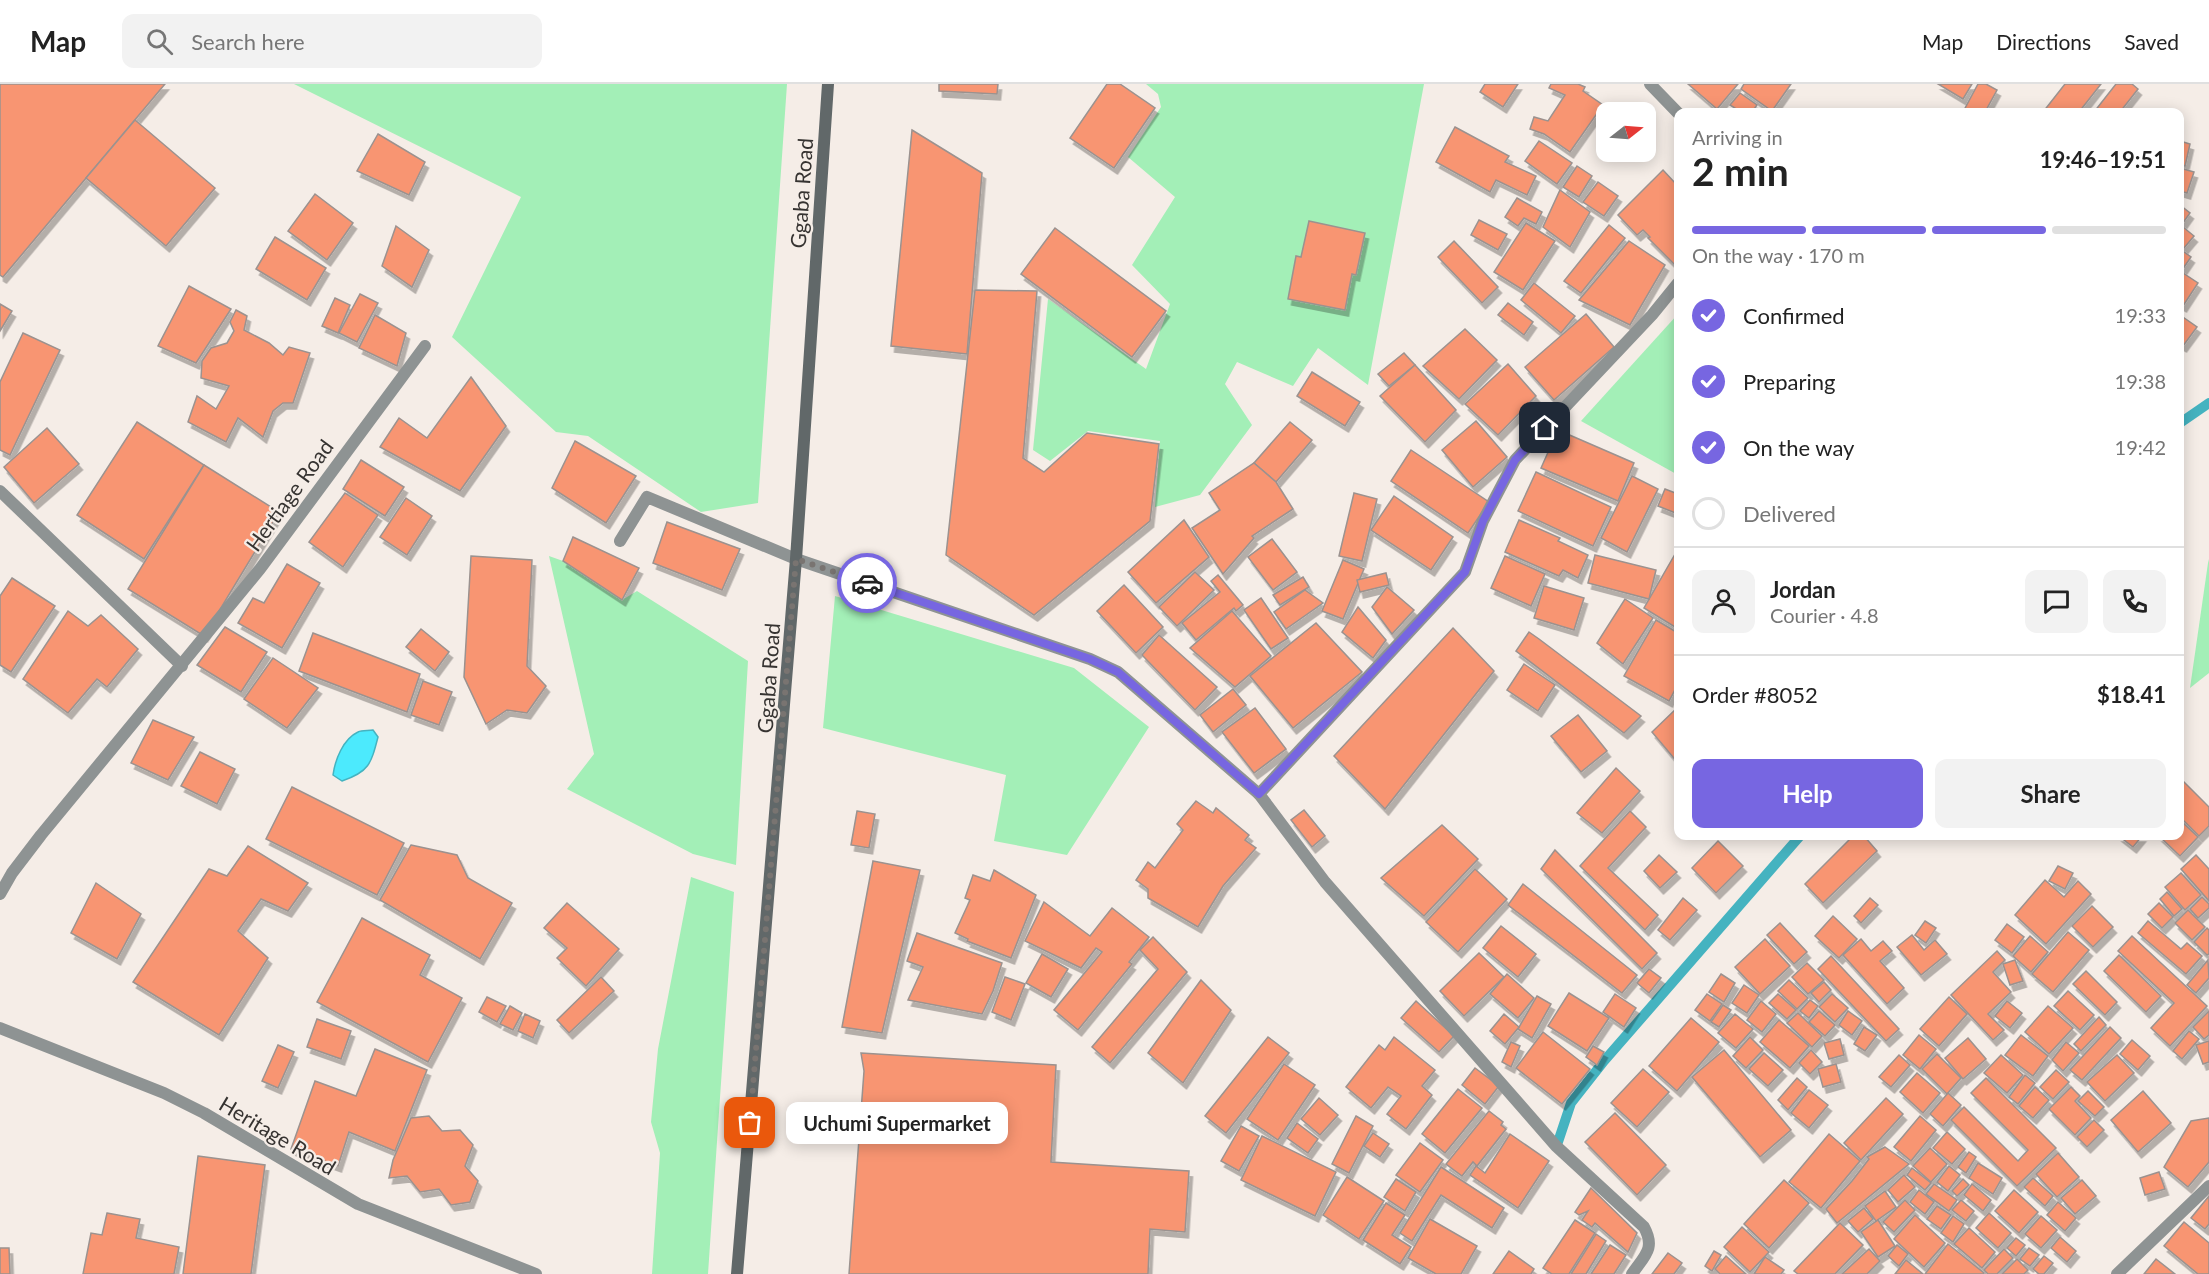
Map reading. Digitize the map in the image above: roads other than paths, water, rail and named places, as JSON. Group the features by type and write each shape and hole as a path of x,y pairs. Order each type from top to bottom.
{"main road":[{"name":"Ggaba Road","path":"737,1274 796,559 828,84"}],"street":[{"path":"1650,84 1674,109"},
{"path":"1259,794 1465,572 1483,521 1515,460 1652,315 1674,288"},
{"name":"Hertiage Road","path":"0,894 12,873 42,835 260,569 425,346"},
{"path":"0,491 182,666"},
{"path":"620,541 647,497 796,559 1090,659 1118,672 1259,794 1325,882 1556,1146 1644,1227 1651,1242 1650,1248 1632,1274"},
{"name":"Heritage Road","path":"0,1029 164,1093 194,1108 358,1204 536,1274"},
{"path":"2117,1274 2209,1186"}],"water":[{"path":"373,730 378,737 368,766 358,774 342,781 333,775 338,757 348,740 358,732"}],"waterway":[{"path":"2184,420 2209,403"},
{"path":"1558,1142 1571,1103 1604,1061 1797,840"}],"place":[{"name":"Uchumi Supermarket","path":"750,1123"}]}
